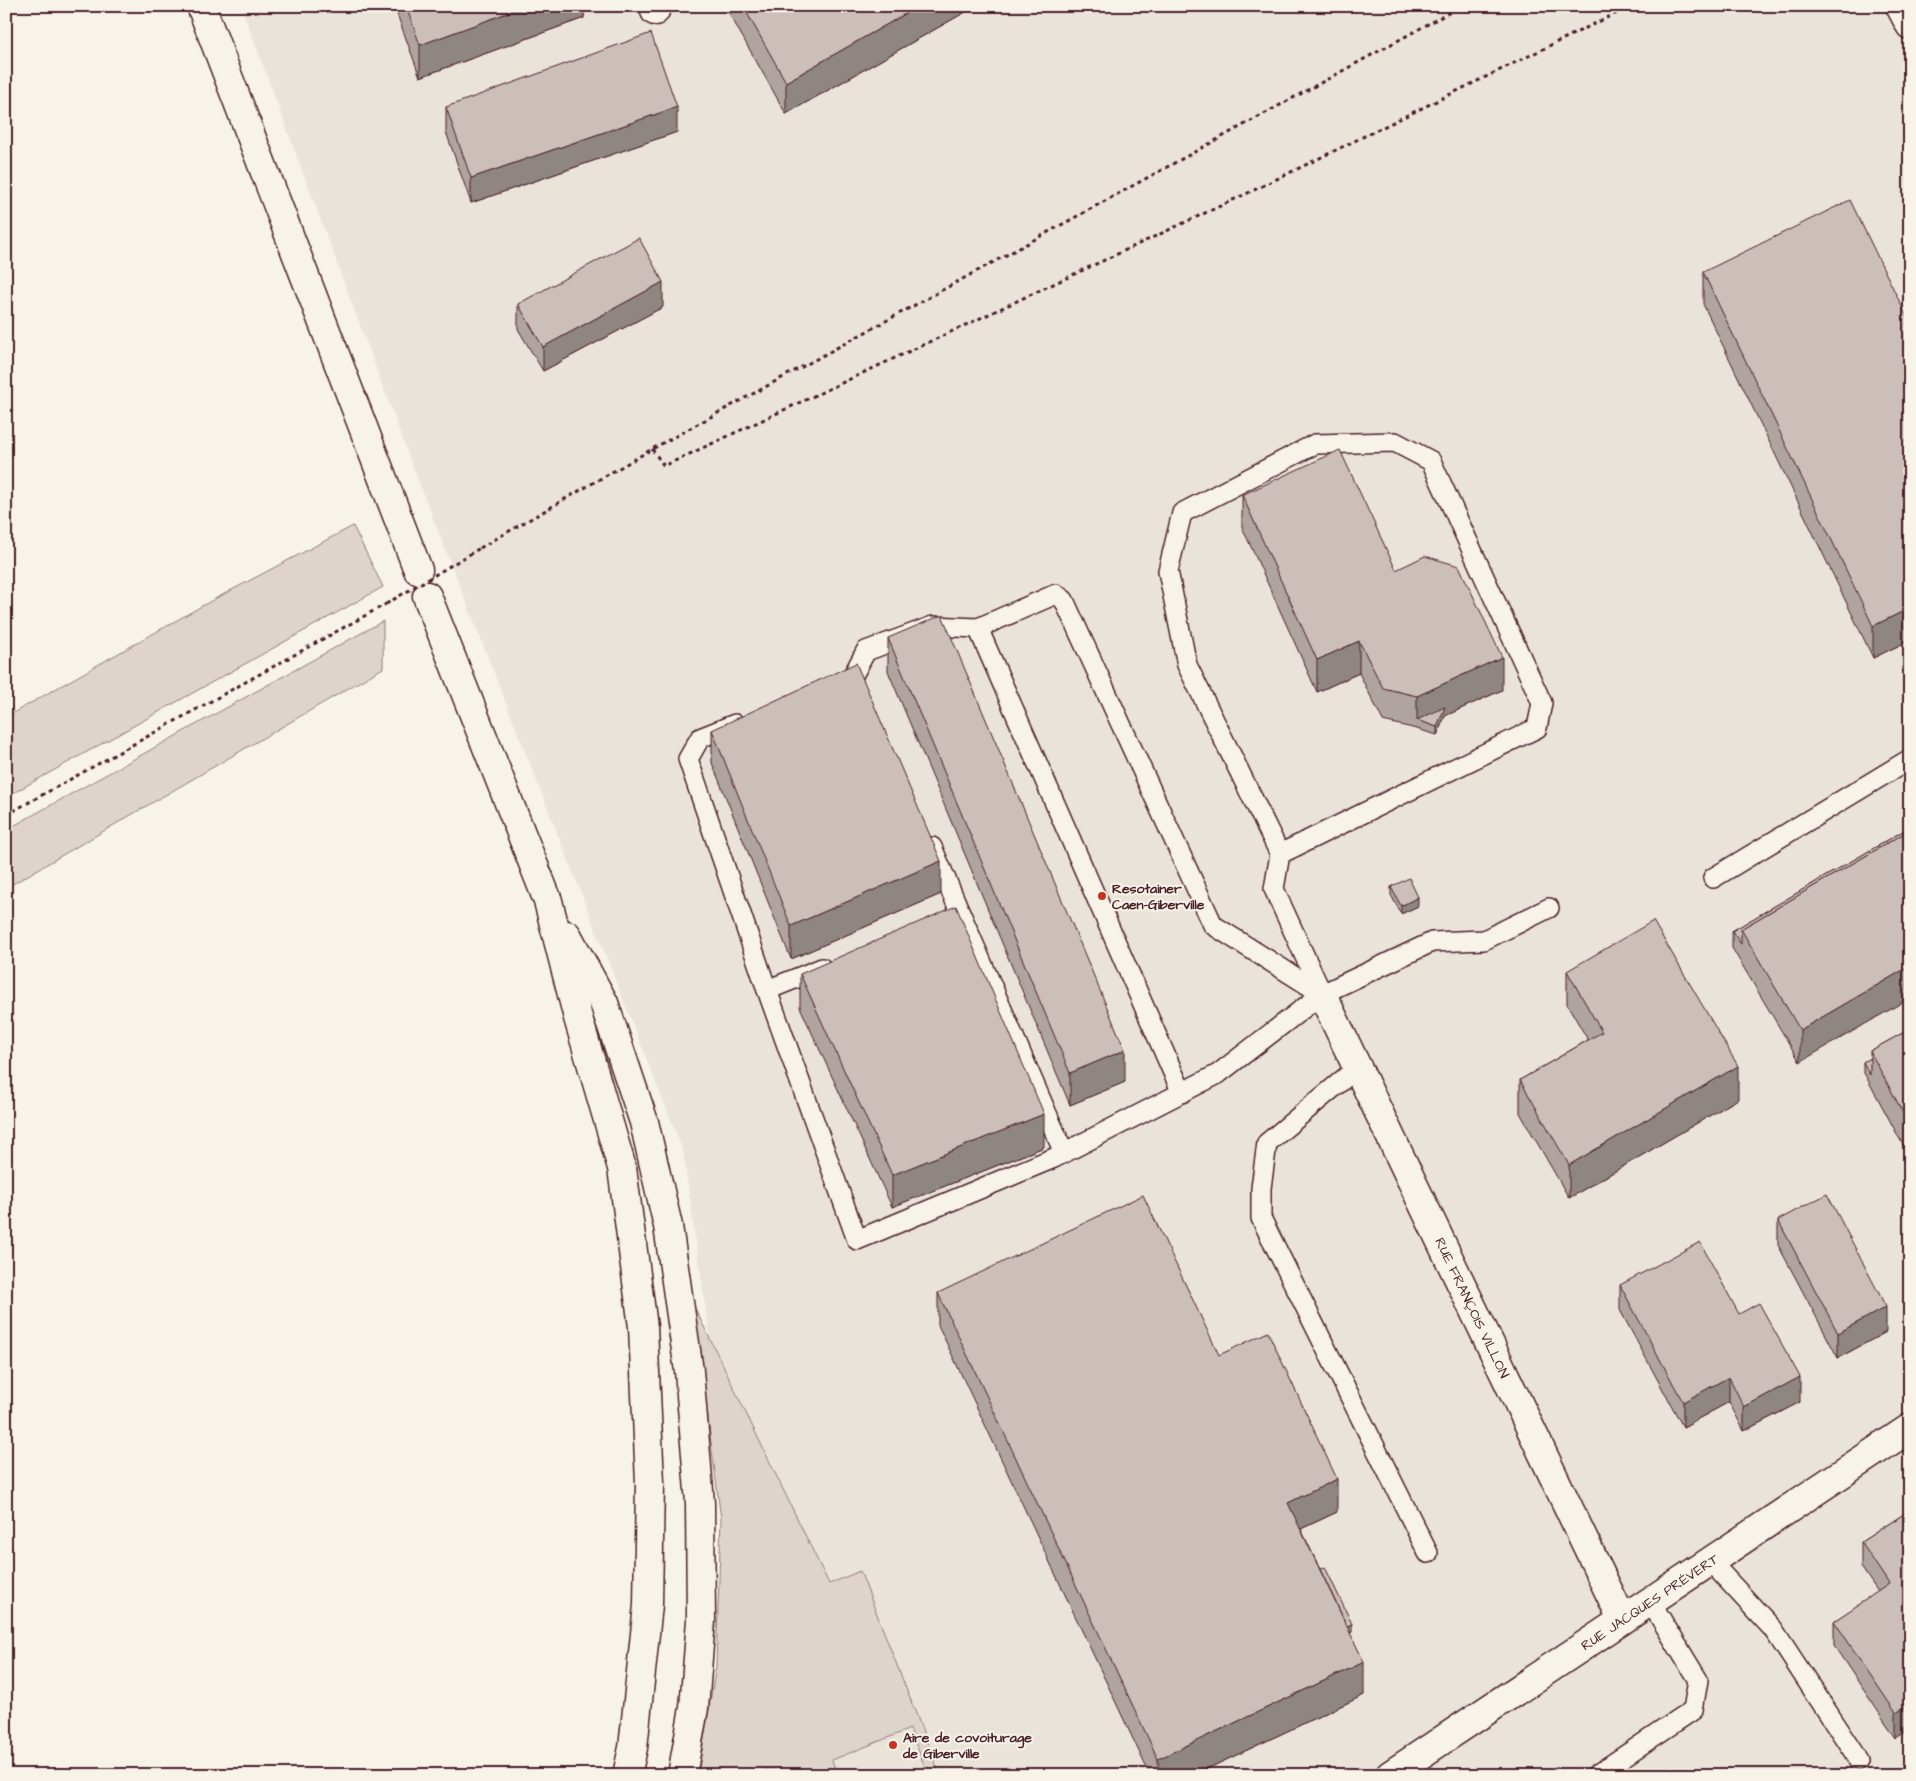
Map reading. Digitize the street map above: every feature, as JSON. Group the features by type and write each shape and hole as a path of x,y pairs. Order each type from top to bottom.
{"main road":[{"path":"201,6 418,570"},
{"path":"1900,6 1910,25"},
{"path":"428,596 548,901 578,1018 622,1168 644,1327 650,1483 648,1605 632,1748 627,1775"},
{"path":"548,901 604,1002 644,1122 669,1236 689,1371 700,1503 701,1620 694,1708 682,1775"},
{"name":"RUE FRANÇOIS VILLON","path":"1322,994 1622,1619"},
{"name":"RUE JACQUES PRÉVERT","path":"1396,1773 1622,1619 1910,1428"}],"lane":[{"path":"1280,854 1537,728 1542,703 1431,461 1395,442 1315,444 1182,513 1168,570 1187,665 1280,854 1274,889 1322,994"},
{"path":"834,684 858,683 866,651 933,626 978,628 1056,594 1064,600 1213,925 1322,994"},
{"path":"978,628 1182,1093"},
{"path":"754,717 700,738 688,760 767,990 857,1240 1064,1153 1218,1074 1322,994 1432,942 1484,940 1549,908"},
{"path":"1713,878 1910,759"},
{"path":"925,831 1064,1153"},
{"path":"941,919 959,911"},
{"path":"767,990 840,960"},
{"path":"1357,1068 1267,1143 1261,1188 1261,1218 1428,1553"},
{"path":"1710,1561 1773,1630 1859,1760"},
{"path":"1596,1775 1693,1710 1698,1680 1650,1601"}],"path":[{"path":"6,815 386,604 652,448 1461,6"},
{"path":"652,448 664,466 1250,192 1631,6"}],"shaded area":[{"path":"241,6 1910,6 1910,1775 712,1775 734,1505 683,1151 414,470"},
{"path":"353,526 383,587 6,797 6,717 209,602"},
{"path":"383,621 383,668 6,888 6,830"},
{"path":"693,1304 829,1584 860,1571 940,1775 928,1775 910,1729 832,1760 837,1775 803,1775 764,1769 763,1775 698,1775 716,1666 721,1519"}],"building":[{"path":"406,6 526,6 420,45"},
{"path":"743,6 919,6 786,82"},
{"path":"651,33 677,107 471,178 446,107"},
{"path":"1850,200 1910,323 1910,608 1873,626 1703,272"},
{"path":"639,238 663,282 543,347 518,304"},
{"path":"1340,450 1396,570 1425,556 1459,566 1502,657 1417,696 1383,688 1359,641 1317,660 1242,495"},
{"path":"942,615 1125,1050 1070,1073 888,638"},
{"path":"856,663 941,861 791,926 712,730"},
{"path":"1445,707 1437,727 1417,720"},
{"path":"1910,827 1910,830 1741,929 1741,944 1732,931"},
{"path":"1910,830 1910,966 1800,1030 1741,929"},
{"path":"1409,878 1418,897 1401,906 1391,887"},
{"path":"956,906 1044,1114 892,1175 800,974"},
{"path":"1653,921 1738,1066 1569,1165 1520,1080 1602,1032 1567,971"},
{"path":"1910,1029 1910,1126 1870,1051"},
{"path":"1870,1058 1870,1075 1863,1062"},
{"path":"1827,1194 1886,1307 1838,1333 1778,1220"},
{"path":"1143,1195 1219,1355 1268,1332 1337,1479 1288,1503 1364,1662 1158,1759 938,1293"},
{"path":"1700,1242 1739,1314 1759,1303 1800,1377 1744,1407 1729,1377 1683,1402 1620,1285"},
{"path":"1910,1510 1910,1704 1896,1713 1834,1621 1889,1584 1861,1542"},
{"path":"1325,1567 1352,1624 1347,1626 1320,1569"},
{"path":"1669,1766 1675,1775 1655,1775"}],"place":[{"name":"Resotainer Caen-Giberville","path":"1102,896"},
{"name":"Aire de covoiturage de Giberville","path":"893,1745"}]}
